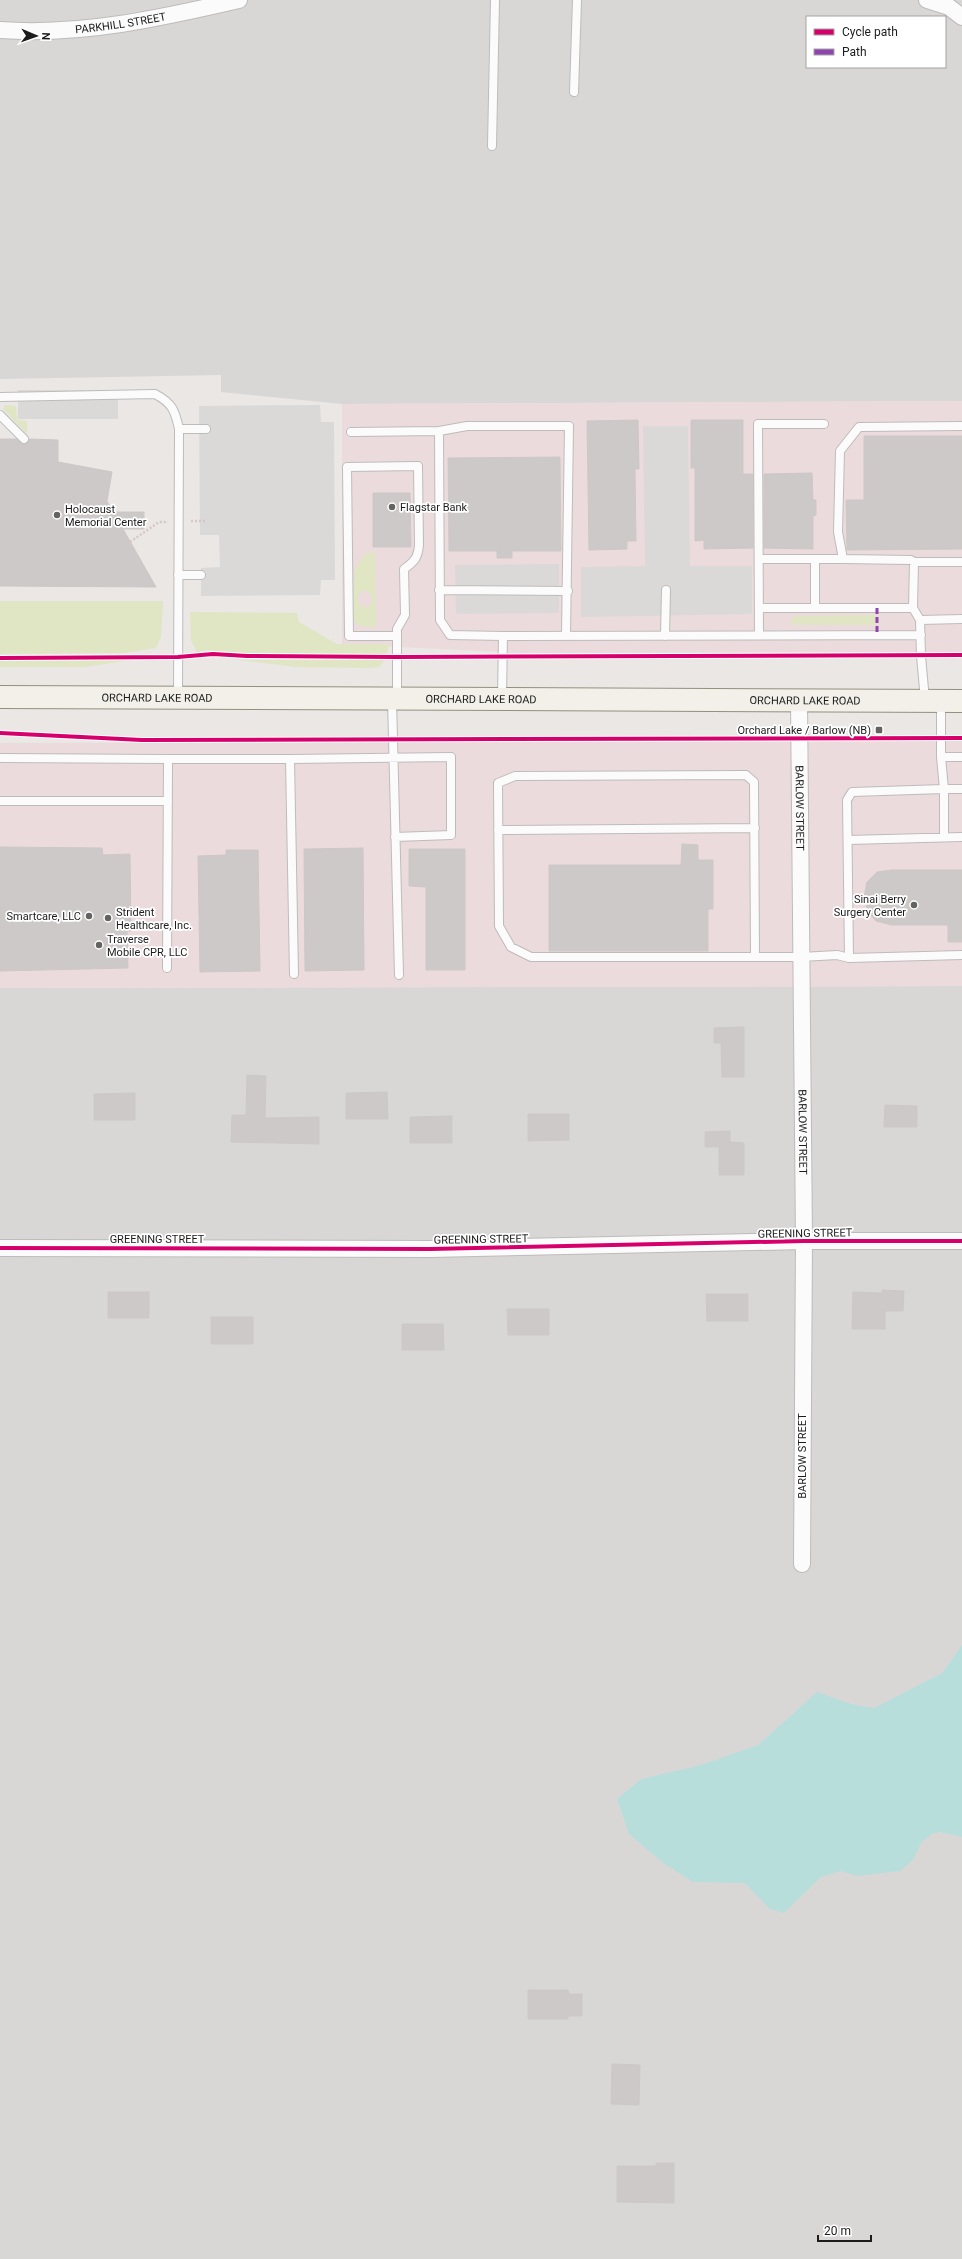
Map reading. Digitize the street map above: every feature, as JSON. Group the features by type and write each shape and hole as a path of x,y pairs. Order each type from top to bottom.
{"main road":[{"name":"ORCHARD LAKE ROAD","path":"0,697 943,701"}],"street":[{"name":"PARKHILL STREET","path":"0,30 54,30 107,27 165,17 239,0"},
{"path":"927,0 949,7 962,17"},
{"name":"BARLOW STREET","path":"800,700 804,1241 802,1564"},
{"name":"GREENING STREET","path":"0,1248 430,1249 804,1241 962,1241"}],"lane":[{"path":"492,146 495,0"},
{"path":"574,92 577,0"},
{"path":"0,397 155,394 168,401 176,414 180,429 178,698"},
{"path":"0,415 24,439"},
{"path":"759,635 758,424 824,424"},
{"path":"351,432 439,432 467,426 569,426 568,591 566,636"},
{"path":"843,559 838,532 840,451 859,427 962,426"},
{"path":"180,429 206,429"},
{"path":"439,432 440,620 450,635 920,635"},
{"path":"398,636 349,636 347,467 418,466 418,555 415,561 404,569 405,615 397,629 398,636 394,756 399,976"},
{"path":"759,559 911,560 914,562 962,562"},
{"path":"815,559 815,608"},
{"path":"914,562 913,608 920,620 920,635 943,701 941,757 944,789 944,837"},
{"path":"178,575 201,575"},
{"path":"439,590 568,591"},
{"path":"665,636 666,590"},
{"path":"759,608 913,608"},
{"path":"920,620 962,619"},
{"path":"502,699 503,636"},
{"path":"0,758 290,759 394,756 450,757 451,835 395,837"},
{"path":"941,757 962,757"},
{"path":"167,968 168,759"},
{"path":"290,759 294,974"},
{"path":"755,957 754,782 746,776 514,776 498,783 499,926 511,947 531,957 755,957 801,957 837,955 849,958 962,955"},
{"path":"849,958 848,800 852,792 962,789"},
{"path":"0,801 168,801"},
{"path":"498,830 755,828"},
{"path":"848,840 962,837"}],"shaded area":[{"path":"0,0 962,0 962,401 342,404 221,392 221,375 0,379"},
{"path":"18,390 118,390 118,419 18,419"},
{"path":"962,401 962,652 518,653 342,644 342,404"},
{"path":"320,405 321,422 334,422 335,580 321,580 320,595 201,596 201,568 220,567 219,535 200,535 199,406"},
{"path":"643,426 688,426 690,566 752,566 752,614 581,617 581,567 645,566"},
{"path":"559,564 559,613 456,614 455,565"},
{"path":"962,741 962,986 0,988 0,743"},
{"path":"962,986 962,2259 0,2259 0,988"}],"green space":[{"path":"5,405 16,406 17,420 27,421 27,434 3,409"},
{"path":"375,552 376,627 359,626 354,622 352,612 355,569 366,553","holes":["362,591 368,591 372,602 368,607 363,607 358,602 358,595"]},
{"path":"0,601 163,601 161,637 156,648 124,653 0,654"},
{"path":"190,612 297,613 299,622 337,644 389,644 387,654 246,653 206,650 197,653 191,640"},
{"path":"876,615 876,625 794,625 790,622 794,616"},
{"path":"230,659 385,660 379,667 368,668 297,667"},
{"path":"131,660 85,667 0,667 0,661"}],"water":[{"path":"962,1645 962,1837 940,1832 932,1834 921,1843 913,1860 900,1871 857,1876 841,1871 821,1877 784,1913 770,1909 745,1883 693,1882 663,1863 629,1834 617,1799 641,1779 701,1765 758,1745 817,1692 851,1704 874,1708 942,1673"}],"building":[{"path":"638,420 639,469 635,469 636,541 627,541 627,549 589,550 587,421"},
{"path":"691,420 743,420 743,474 753,474 753,548 704,549 704,540 695,541 695,468 691,468"},
{"path":"864,436 962,436 962,549 847,550 846,500 864,500"},
{"name":"Holocaust Memorial Center","path":"0,439 16,439 23,444 28,443 29,439 58,440 58,462 112,472 107,501 113,512 144,512 144,529 123,529 156,587 0,586"},
{"path":"560,457 561,551 512,551 512,558 497,558 497,551 449,551 448,458"},
{"path":"812,473 813,500 816,500 816,515 813,516 813,549 764,548 764,474"},
{"name":"Flagstar Bank","path":"373,493 410,493 411,547 373,547"},
{"path":"682,844 698,845 698,860 713,860 713,909 708,909 708,951 549,951 549,865 681,865"},
{"path":"0,847 102,848 103,855 130,854 131,931 127,931 128,968 0,971"},
{"path":"363,848 364,970 305,971 304,849"},
{"path":"409,849 465,849 465,970 426,970 426,887 409,886"},
{"path":"226,850 258,850 260,971 200,972 198,856 226,855"},
{"name":"Sinai Berry Surgery Center","path":"892,870 962,870 962,942 948,942 948,925 892,925 876,921 868,912 864,897 867,882 877,872"},
{"path":"744,1027 744,1077 722,1077 721,1043 714,1043 714,1028"},
{"path":"247,1075 266,1076 265,1118 319,1117 319,1144 231,1142 232,1115 246,1115"},
{"path":"387,1092 388,1119 346,1119 346,1093"},
{"path":"135,1093 135,1120 94,1120 94,1094"},
{"path":"885,1105 917,1106 917,1127 884,1127"},
{"path":"528,1114 569,1114 569,1140 528,1141"},
{"path":"452,1116 452,1143 410,1143 410,1117"},
{"path":"730,1131 730,1142 744,1143 744,1175 719,1175 719,1147 705,1147 705,1132"},
{"path":"882,1290 904,1291 903,1311 885,1311 885,1329 852,1329 853,1292 882,1293"},
{"path":"108,1292 149,1292 149,1318 108,1318"},
{"path":"706,1294 748,1294 748,1321 707,1321"},
{"path":"507,1309 549,1309 549,1335 508,1335"},
{"path":"211,1317 253,1317 253,1344 211,1344"},
{"path":"402,1324 443,1324 444,1350 402,1350"},
{"path":"528,1990 568,1990 569,1994 582,1994 582,2016 568,2016 568,2019 528,2019"},
{"path":"612,2064 640,2065 639,2105 611,2104"},
{"path":"656,2163 674,2163 674,2203 617,2202 617,2166 656,2166"}],"marked path":[{"path":"877,608 877,635"}],"cycle path":[{"path":"0,658 178,657 213,654 247,656 397,657 962,655"},
{"path":"0,733 142,740 962,738"},
{"path":"0,1248 430,1249 804,1241 962,1241"}],"place":[{"name":"Flagstar Bank","path":"392,507"},
{"name":"Holocaust Memorial Center","path":"57,515"},
{"name":"Orchard Lake / Barlow (NB)","path":"879,730"},
{"name":"Sinai Berry Surgery Center","path":"914,905"},
{"name":"Smartcare, LLC","path":"89,916"},
{"name":"Strident Healthcare, Inc.","path":"108,918"},
{"name":"Traverse Mobile CPR, LLC","path":"99,945"}]}
